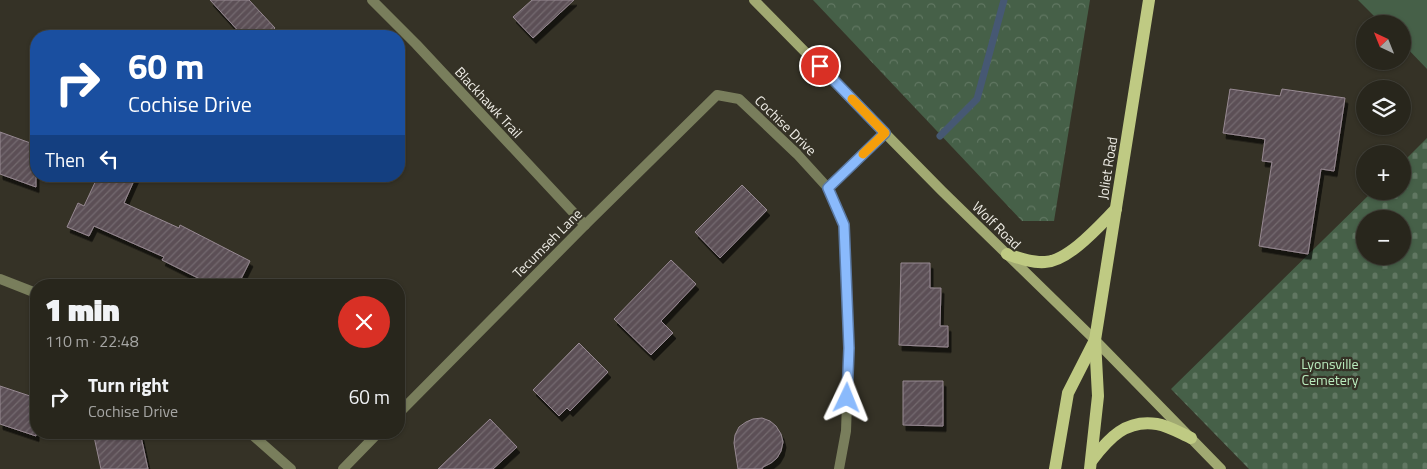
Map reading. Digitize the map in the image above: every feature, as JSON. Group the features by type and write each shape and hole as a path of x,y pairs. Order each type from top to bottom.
{"main road":[{"name":"Joliet Road","path":"1091,465 1098,396 1095,340 1149,0"},
{"path":"1007,254 1028,261 1046,262 1064,255 1083,241 1116,209"},
{"name":"Joliet Road","path":"1054,469 1068,393 1095,340"},
{"path":"1091,465 1105,444 1115,434 1135,425 1158,424 1190,438"}],"street":[{"name":"Blackhawk Trail","path":"372,0 402,30"},
{"name":"Wolf Road","path":"754,0 885,133 1095,340 1221,469"},
{"name":"Blackhawk Trail","path":"405,33 585,225"},
{"name":"Tecumseh Lane","path":"405,406 717,95"},
{"name":"Cochise Drive","path":"717,95 739,99 797,154 828,188 844,225 849,348 846,431 839,469"},
{"path":"828,188 885,133"},
{"path":"0,279 30,291"},
{"path":"257,439 291,469"},
{"path":"343,469 372,439"}],"green space":[{"path":"813,0 1090,0 1054,221 1022,221"},
{"path":"1358,0 1427,0 1427,69 1411,52 1411,15 1373,15"},
{"name":"Lyonsville Cemetery","path":"1427,138 1427,469 1249,469 1171,389 1364,200 1411,200 1411,154"}],"building":[{"path":"210,0 249,0 275,28 273,30 238,30"},
{"path":"532,0 574,0 533,38 513,17"},
{"path":"1230,89 1280,96 1282,89 1345,98 1334,171 1321,169 1308,254 1259,246 1272,162 1262,161 1265,139 1223,133"},
{"path":"0,132 30,143 30,182 36,182 36,187 0,174"},
{"path":"95,182 133,182 124,203 179,228 180,225 250,261 241,279 200,279 162,260 164,257 94,226 89,236 67,227 78,203 84,206"},
{"path":"742,185 767,210 720,258 695,232"},
{"path":"671,260 696,284 661,321 673,333 651,355 614,319"},
{"path":"901,263 930,263 930,288 941,288 940,326 948,326 948,347 899,345"},
{"path":"579,343 608,372 570,411 567,408 559,416 533,390"},
{"path":"903,381 943,381 943,426 903,425"},
{"path":"0,386 30,396 30,434 0,424"},
{"path":"762,418 776,426 781,434 783,442 781,451 777,458 762,469 738,469 734,443 735,435 739,427 746,422"},
{"path":"490,419 517,447 493,469 438,469"},
{"path":"95,439 142,439 148,469 101,469"}],"waterway":[{"path":"940,136 977,99 1004,0"}],"slow traffic":[{"path":"852,99 885,133 863,154"}],"route":[{"path":"820,66 885,133 828,188 844,225 849,348 847,398"}]}
